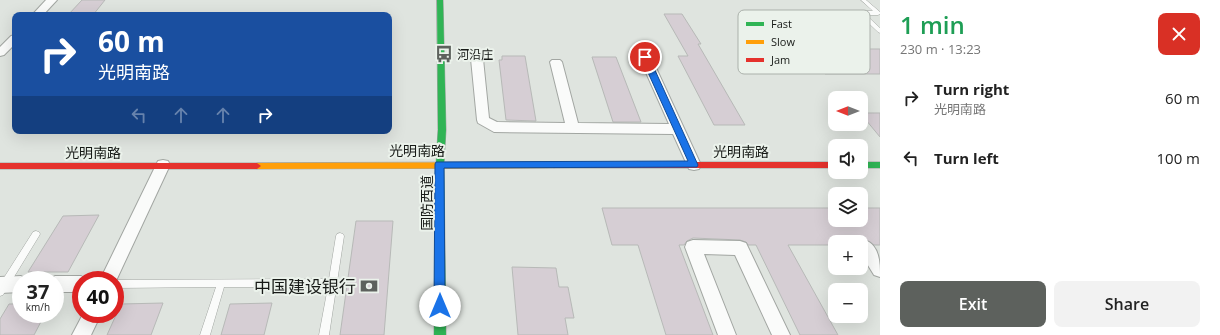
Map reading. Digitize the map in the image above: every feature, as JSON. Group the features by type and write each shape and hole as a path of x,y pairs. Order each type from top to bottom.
{"main road":[{"name":"国防西道","path":"440,0 442,130 440,164 440,335"},
{"name":"光明南路","path":"0,166 440,164 828,165"},
{"path":"868,165 880,165"}],"street":[{"path":"40,12 52,0"},
{"path":"0,53 12,41"},
{"path":"645,57 694,165"},
{"path":"477,59 483,120 494,127 678,129"},
{"path":"556,62 573,128"},
{"path":"112,271 163,165"},
{"path":"727,335 693,247 740,248 781,335"},
{"path":"868,252 880,270"},
{"path":"82,335 88,323"}],"lane":[{"path":"863,0 878,13"},
{"path":"870,22 880,31"},
{"path":"6,286 36,234"},
{"path":"324,335 340,236"},
{"path":"124,284 332,283"},
{"path":"205,335 221,284"}],"building":[{"path":"82,0 105,0 95,12 71,12"},
{"path":"664,14 682,14 701,44 698,44 745,125 714,125 678,56 688,56"},
{"path":"870,49 880,49 880,74 870,74"},
{"path":"502,56 525,56 536,121 506,120 499,60 502,60"},
{"path":"592,57 616,57 641,122 613,122"},
{"path":"868,113 880,113 880,137 868,122"},
{"path":"602,208 828,208 828,227 868,227 868,208 880,208 880,245 874,245 868,241 868,235 828,235 828,245 788,245 828,317 828,323 831,323 838,335 800,335 756,245 748,245 746,242 740,240 693,238 687,241 684,245 679,245 713,335 666,335 638,245 612,245"},
{"path":"99,215 68,272 29,271 63,216"},
{"path":"356,221 393,221 384,335 340,335"},
{"path":"512,267 556,268 559,287 568,287 574,318 565,318 568,335 518,335"},
{"path":"163,303 151,335 107,335 112,323 124,323 124,304"},
{"path":"272,303 264,335 221,335 230,304"},
{"path":"9,304 12,304 12,323 40,323 34,335 0,335 0,319"}],"traffic: fast":[{"path":"440,0 442,130 440,164 440,335"},
{"path":"868,165 880,165"}],"traffic: slow":[{"path":"257,166 554,165"}],"traffic: jam":[{"path":"554,165 828,165"},
{"path":"0,166 257,166"}],"place":[{"name":"河沿庄","path":"444,54"},
{"name":"中国建设银行","path":"369,286"}],"route":[{"path":"440,306 440,164 694,165 645,57"}]}
